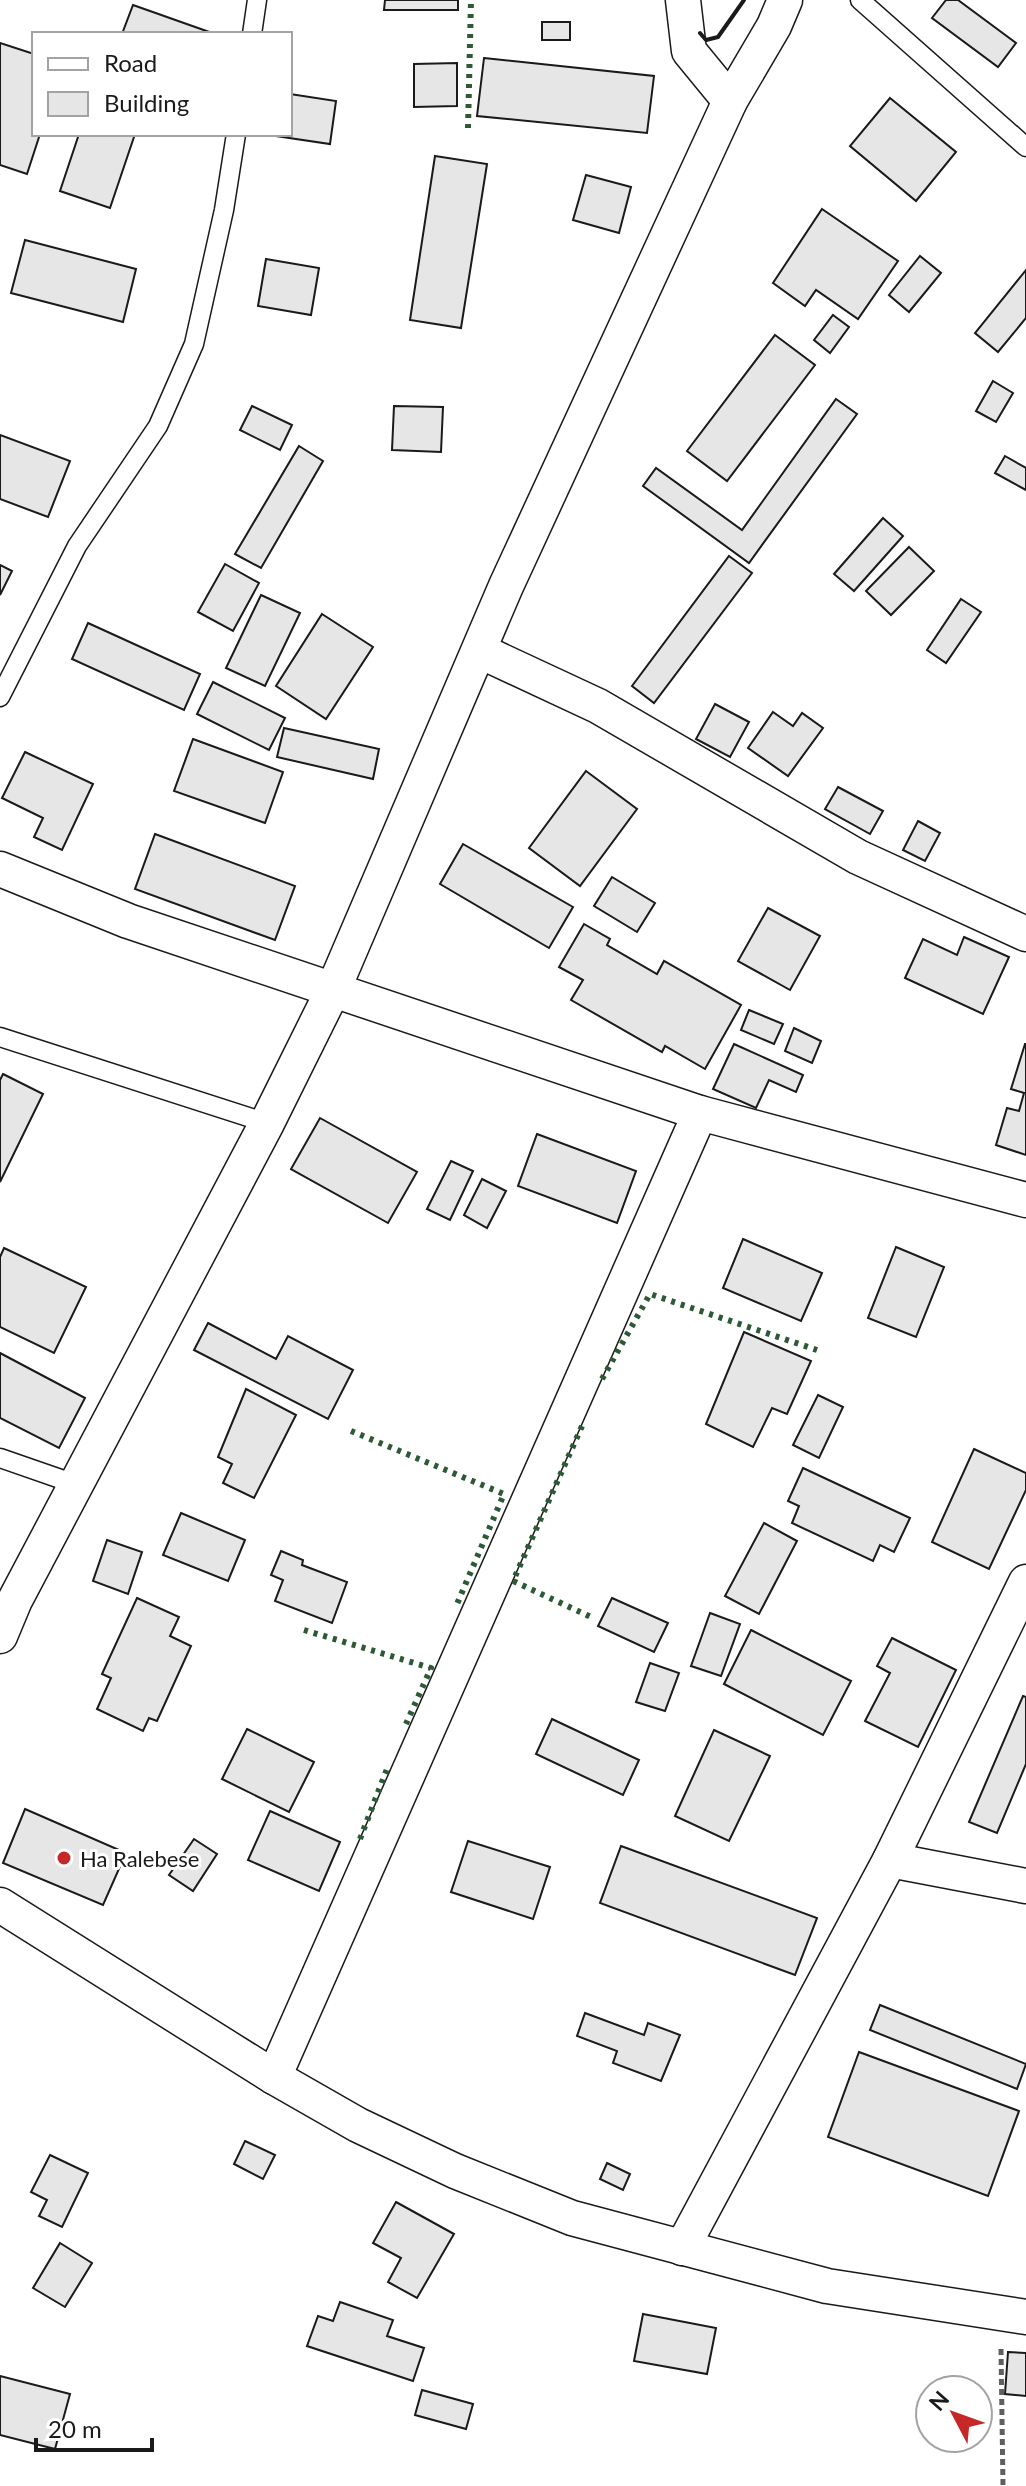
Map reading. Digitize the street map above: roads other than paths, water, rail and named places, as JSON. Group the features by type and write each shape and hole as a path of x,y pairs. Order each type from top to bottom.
{"street":[{"path":"683,0 689,51 730,101"},
{"path":"0,1636 75,1484 267,1123 333,990 513,571 730,101 774,26 785,0"},
{"path":"480,651 598,706 858,857 1026,934"},
{"path":"0,869 128,921 700,1113 1026,1200"},
{"path":"274,2077 700,1113"},
{"path":"682,2248 890,1860 1026,1582"},
{"path":"890,1860 1026,1886"},
{"path":"0,1905 274,2077 358,2125 455,2171 572,2218 827,2286 1013,2317"}],"lane":[{"path":"252,32 257,0"},
{"path":"860,0 1026,147"},
{"path":"0,697 77,546 158,426 194,344 224,210 236,136"},
{"path":"0,1037 267,1123"},
{"path":"0,1458 75,1484"}],"place":[{"name":"Ha Ralebese","path":"64,1858"}]}
